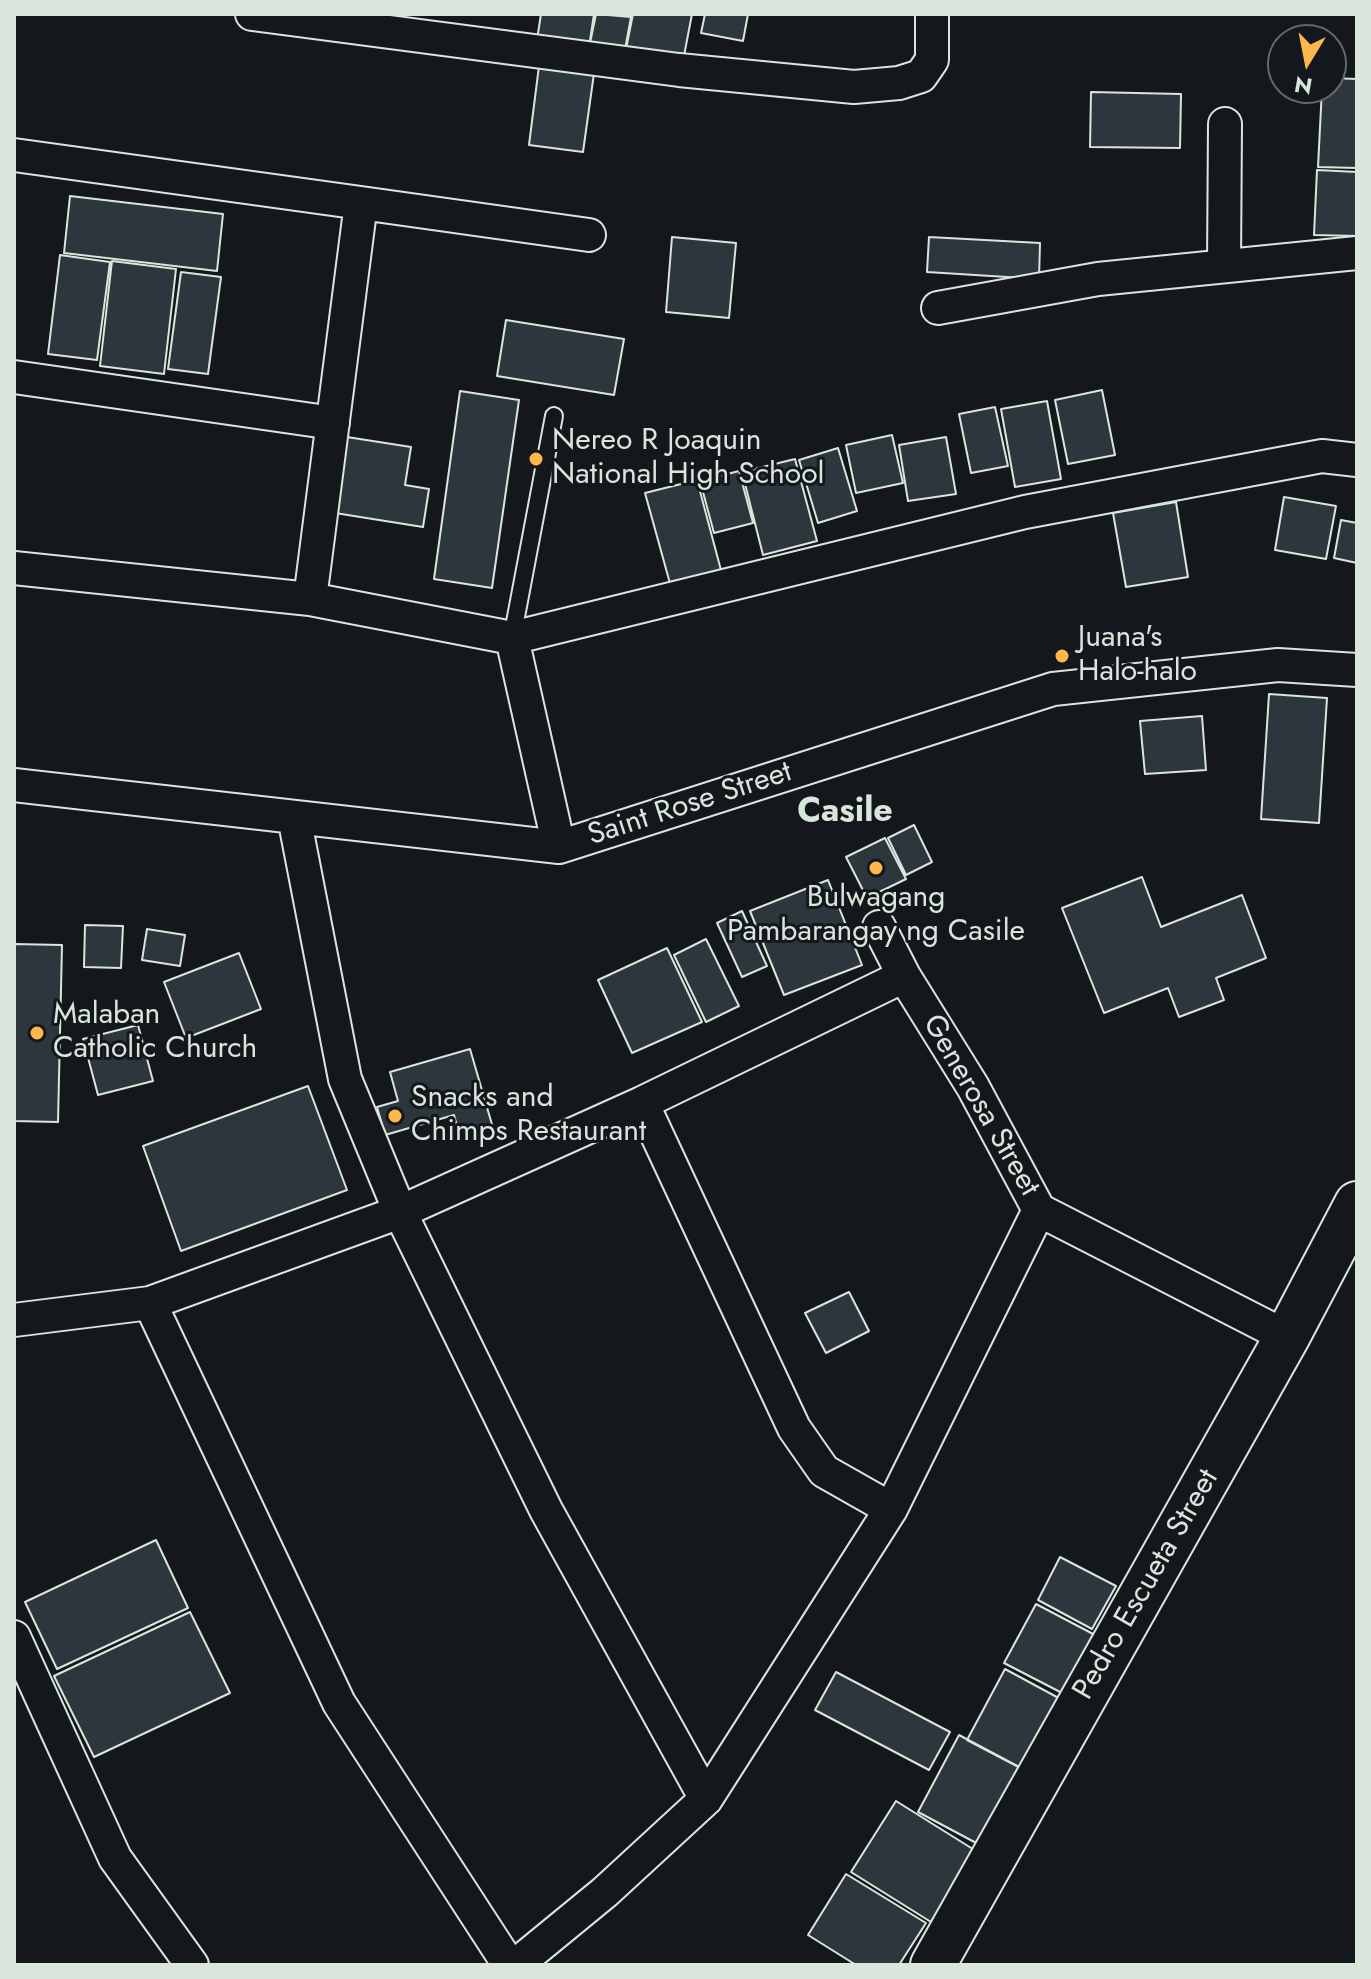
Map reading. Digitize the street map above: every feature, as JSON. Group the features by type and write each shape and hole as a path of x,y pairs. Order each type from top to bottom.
{"street":[{"path":"252,14 679,70 854,87 899,83 921,76 932,60 932,14"},
{"path":"1224,265 1225,124"},
{"path":"14,155 589,235"},
{"path":"310,599 361,203"},
{"path":"938,308 1098,279 1357,253"},
{"path":"14,377 333,423"},
{"path":"14,568 310,599 512,638 1025,512 1322,456 1357,460"},
{"path":"512,638 559,847"},
{"name":"Saint Rose Street","path":"14,785 559,847 1053,689 1278,665 1357,670"},
{"path":"294,817 345,1079 400,1212 546,1510 706,1799"},
{"name":"Generosa Street","path":"879,927 904,976 973,1087 1039,1210 1287,1337"},
{"path":"14,1320 150,1303 400,1212 642,1103 904,976"},
{"path":"642,1103 794,1428 824,1471 891,1509"},
{"name":"Pedro Escueta Street","path":"933,1965 1287,1337 1357,1204"},
{"path":"516,1965 605,1892 706,1799 891,1509 1039,1210"},
{"path":"150,1303 339,1703 509,1965"},
{"path":"14,1637 115,1858 192,1965"}],"lane":[{"path":"512,638 554,416"}],"building":[{"path":"541,14 594,14 588,54 536,46"},
{"path":"596,14 631,17 624,55 589,48"},
{"path":"633,14 692,14 683,61 626,49"},
{"path":"705,14 748,14 743,41 701,33"},
{"path":"540,58 595,66 583,152 529,145"},
{"path":"1347,79 1357,79 1357,168 1318,167 1321,104 1347,104"},
{"path":"1091,92 1181,94 1180,148 1090,147"},
{"path":"1317,170 1357,172 1357,236 1314,235"},
{"path":"70,196 223,214 217,271 64,253"},
{"path":"672,237 736,243 729,318 666,312"},
{"path":"929,237 1040,243 1039,279 927,272"},
{"path":"60,255 110,262 97,360 48,354"},
{"path":"112,261 176,269 164,374 100,366"},
{"path":"181,272 221,277 208,374 168,369"},
{"path":"506,320 624,339 614,395 497,376"},
{"path":"1102,390 1115,455 1068,464 1055,400"},
{"path":"460,391 519,400 492,588 434,579"},
{"path":"1047,401 1061,479 1015,487 1001,409"},
{"path":"995,407 1008,466 971,473 959,414"},
{"path":"892,435 903,483 856,493 846,445"},
{"path":"347,437 411,447 405,485 429,489 423,527 335,513"},
{"path":"946,437 956,494 908,501 899,445"},
{"path":"838,448 857,511 818,523 799,460"},
{"path":"795,459 817,541 763,555 742,472"},
{"path":"739,471 753,523 714,533 700,481"},
{"path":"697,480 722,574 671,587 645,493"},
{"path":"1284,497 1336,506 1326,559 1275,550"},
{"path":"1176,502 1188,577 1126,587 1113,513"},
{"path":"1341,520 1357,523 1357,563 1334,558"},
{"path":"1269,694 1327,698 1319,823 1261,819"},
{"path":"1202,716 1206,770 1145,774 1140,721"},
{"path":"914,825 932,862 906,875 888,838"},
{"name":"Bulwagang Pambarangay ng Casile","path":"885,838 906,879 867,898 846,857"},
{"path":"1142,877 1161,927 1242,895 1266,958 1216,978 1224,1000 1179,1017 1168,988 1104,1013 1062,908"},
{"path":"828,880 862,965 784,995 750,911"},
{"path":"742,911 767,966 742,977 717,923"},
{"path":"85,925 123,926 121,968 84,967"},
{"path":"147,929 185,935 180,966 142,960"},
{"path":"706,939 739,1006 706,1022 674,955"},
{"name":"Malaban Catholic Church","path":"14,944 62,945 58,1122 14,1121"},
{"path":"667,948 702,1022 632,1053 598,980"},
{"path":"239,953 261,1009 186,1038 164,982"},
{"path":"138,1025 153,1081 98,1095 83,1039"},
{"path":"470,1049 493,1128 460,1137 454,1115 385,1135 377,1107 398,1101 390,1072"},
{"path":"308,1086 347,1190 181,1251 143,1146"},
{"path":"849,1292 869,1331 826,1353 805,1313"},
{"path":"156,1540 188,1608 57,1669 25,1602"},
{"path":"1060,1557 1116,1586 1092,1629 1038,1600"},
{"path":"1036,1604 1095,1635 1064,1694 1004,1663"},
{"path":"190,1612 230,1693 94,1757 54,1676"},
{"path":"1005,1669 1066,1702 1028,1772 967,1740"},
{"path":"836,1672 950,1732 929,1770 815,1710"},
{"path":"959,1735 1021,1768 980,1845 918,1812"},
{"path":"896,1801 976,1851 931,1922 851,1872"},
{"path":"846,1874 926,1923 899,1965 856,1965 808,1935"}],"place":[{"name":"Nereo R Joaquin National High School","path":"536,459"},
{"name":"Juana's Halo-halo","path":"1062,656"},
{"name":"Bulwagang Pambarangay ng Casile","path":"876,868"},
{"name":"Malaban Catholic Church","path":"37,1033"},
{"name":"Snacks and Chimps Restaurant","path":"395,1116"}],"district":[{"name":"Casile","path":"845,813"}]}
